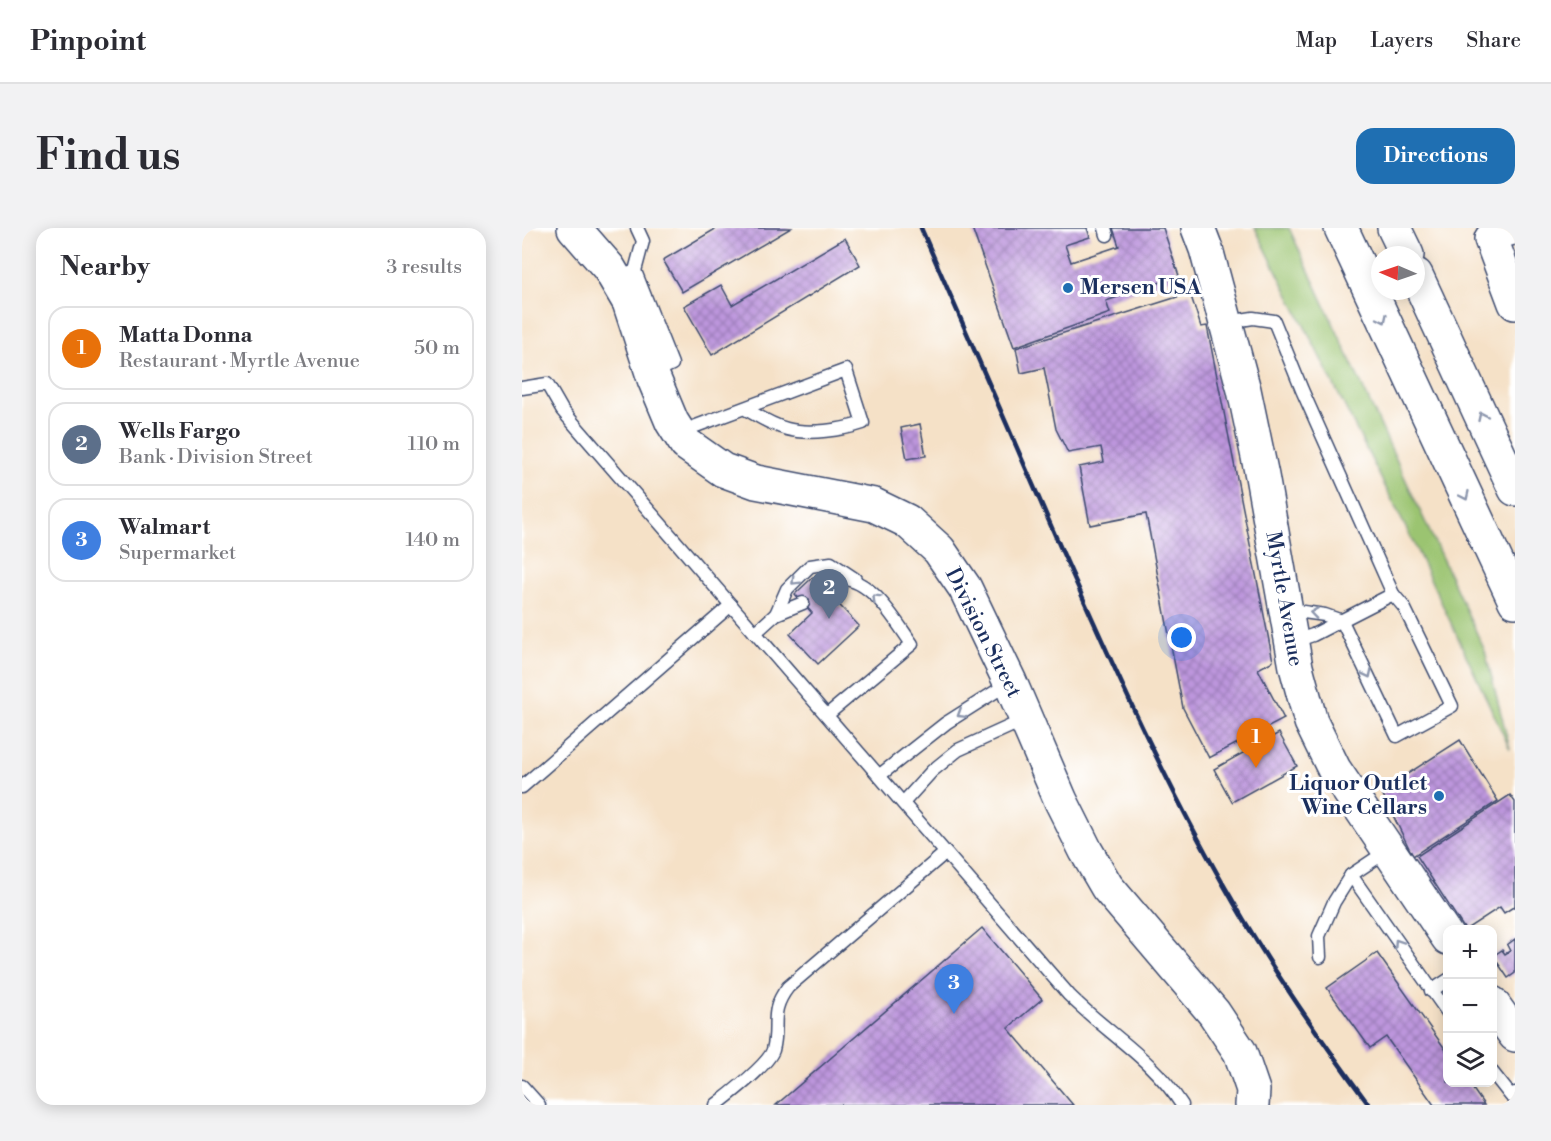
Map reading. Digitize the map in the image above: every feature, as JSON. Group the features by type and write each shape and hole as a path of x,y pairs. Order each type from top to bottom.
{"main road":[{"name":"Division Street","path":"574,228 609,268 626,275 629,302 652,373 672,422 686,444 723,470 772,487 874,505 908,521 939,550 959,579 1010,682 1061,801 1086,851 1107,888 1214,1013 1240,1052 1253,1090 1252,1105"},
{"name":"Myrtle Avenue","path":"1198,228 1227,322 1244,390 1260,465 1296,668 1311,723 1334,770 1443,931"},
{"path":"1341,228 1515,601"},
{"path":"1394,228 1403,246"},
{"path":"1495,233 1515,303"},
{"path":"1425,294 1515,489"},
{"path":"1497,1010 1515,1035"}],"lane":[{"path":"626,275 643,241 637,228"},
{"path":"1227,322 1253,318 1274,321 1302,390 1393,594 1404,607 1452,706 1397,736 1342,621 1325,615 1286,609"},
{"path":"679,432 846,370 863,423 847,428 817,431 789,430 766,422 744,408"},
{"path":"522,388 547,384 562,410 1069,995 1090,1016 1130,1046 1166,1081 1182,1105"},
{"path":"776,614 787,589 810,566 831,563 880,600 912,644 827,716"},
{"path":"822,586 839,579 861,584"},
{"path":"1291,642 1313,635 1393,594"},
{"path":"755,633 776,614 803,603"},
{"path":"522,787 731,605"},
{"path":"880,775 946,723 1010,682"},
{"path":"903,803 932,771 958,750 1026,719"},
{"path":"1320,957 1320,936 1334,902 1351,875 1389,850"},
{"path":"716,1105 755,1072 773,1051 776,1009 779,999 788,987 945,853"},
{"path":"1351,875 1443,1007"},
{"path":"1431,991 1443,983"},
{"path":"1497,1079 1510,1096 1515,1093"},
{"path":"522,1086 539,1105"}],"green space":[{"path":"1255,228 1289,228 1485,651 1510,749 1412,540"}],"building":[{"path":"717,228 791,228 682,292 663,260"},
{"name":"Mersen USA","path":"972,228 1087,228 1090,237 1065,245 1071,262 1119,246 1113,228 1163,228 1179,276 1106,301 1110,313 1014,347"},
{"path":"845,238 860,265 712,355 684,306 721,285 732,305"},
{"path":"1190,293 1201,327 1207,326 1273,661 1258,669 1284,719 1209,758 1183,708 1146,514 1090,525 1079,467 1104,462 1101,447 1068,453 1056,429 1044,368 1021,373 1016,348"},
{"path":"920,424 926,456 907,459 901,428"},
{"path":"813,577 859,626 818,664 790,634 812,613 795,594"},
{"path":"1279,733 1297,766 1232,802 1214,769"},
{"name":"Liquor Outlet Wine Cellars","path":"1460,740 1498,801 1413,856 1381,791"},
{"path":"1510,795 1515,802 1515,906 1504,913 1500,907 1473,925 1462,925 1417,856"},
{"path":"982,928 1042,999 1008,1028 1073,1105 776,1105"},
{"path":"1515,939 1515,973 1508,978 1497,962 1497,953 1502,950 1505,954 1510,951 1507,945"},
{"path":"1377,953 1443,1046 1443,1087 1471,1087 1484,1105 1434,1105 1386,1037 1370,1048 1327,988"}],"railway":[{"path":"921,228 1102,640 1187,817 1265,955 1369,1105"}],"place":[{"name":"Mersen USA","path":"1068,288"},
{"name":"Wells Fargo","path":"829,619"},
{"name":"Matta Donna","path":"1256,768"},
{"name":"Liquor Outlet Wine Cellars","path":"1439,796"},
{"name":"Walmart","path":"954,1014"}]}
